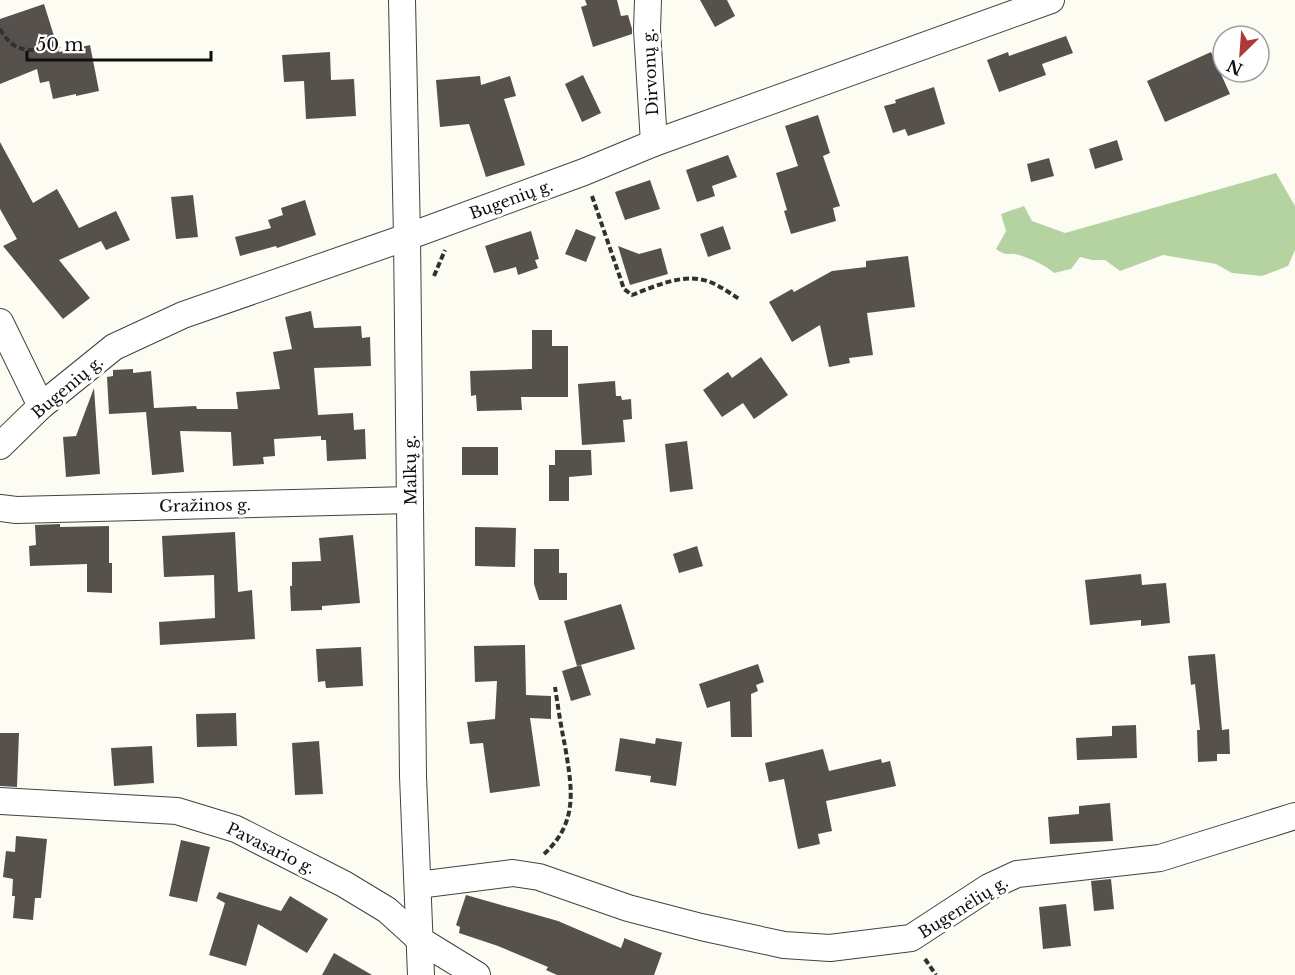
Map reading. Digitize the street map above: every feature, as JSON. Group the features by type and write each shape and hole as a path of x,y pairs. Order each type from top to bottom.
{"street":[{"name":"Malkų g.","path":"402,0 413,776 421,975"},
{"name":"Dirvonų g.","path":"648,0 647,30 654,143"},
{"name":"Bugenių g.","path":"0,446 41,406 114,347 183,315 407,237 584,172 654,143 1051,0"},
{"path":"0,322 41,406"},
{"name":"Gražinos g.","path":"0,508 16,510 410,500"},
{"name":"Pavasario g.","path":"0,801 177,811 236,829 344,884 387,910 420,940 477,975"},
{"name":"Bugenėlių g.","path":"418,885 513,873 539,877 628,908 702,927 784,945 830,948 911,938 989,887 1017,874 1160,858 1295,816"}],"path":[{"path":"0,29 16,47 42,50 60,46"},
{"path":"584,172 624,289 632,296 666,283 691,278 709,281 739,299"},
{"path":"513,873 536,861 554,844 562,833 569,814 570,779 555,687"}],"green space":[{"path":"1276,173 1295,206 1295,250 1288,266 1262,276 1232,273 1216,264 1163,255 1120,271 1105,260 1080,257 1071,269 1054,273 1033,260 1015,254 1005,254 996,249 1006,231 1001,214 1024,206 1032,221 1065,233"}],"building":[{"path":"585,0 617,0 621,16 628,15 632,34 593,47 581,7 587,5"},
{"path":"700,0 727,0 735,16 715,27"},
{"path":"44,4 59,52 90,45 99,91 53,99 49,81 40,83 37,69 0,84 0,19"},
{"path":"1066,36 1073,53 1042,64 1046,75 999,92 987,60 1008,52 1009,56"},
{"path":"330,52 331,80 354,79 356,116 306,119 304,81 284,82 282,55"},
{"path":"1211,52 1211,84 1225,84 1230,94 1165,122 1147,81"},
{"path":"583,75 601,113 582,122 565,84"},
{"path":"480,76 481,85 510,76 516,96 504,99 525,165 486,177 469,124 440,127 436,80"},
{"path":"934,87 945,124 908,136 905,129 893,133 884,106"},
{"path":"818,115 830,153 823,156 840,206 833,208 836,221 791,234 784,211 787,210 776,173 798,166 785,126"},
{"path":"1117,140 1123,160 1095,169 1089,149"},
{"path":"0,142 33,203 57,189 79,228 116,211 130,240 106,250 101,241 59,260 90,298 63,319 3,246 17,239 0,209"},
{"path":"728,155 737,177 712,186 715,196 697,202 686,170"},
{"path":"1049,158 1054,176 1031,182 1027,164"},
{"path":"650,180 660,209 625,220 615,192"},
{"path":"193,195 198,237 176,239 171,197"},
{"path":"305,200 316,235 277,248 276,246 240,256 235,237 271,228 268,220 283,215 281,208"},
{"path":"723,226 731,249 708,257 700,234"},
{"path":"576,229 596,237 586,262 565,254"},
{"path":"531,231 539,259 535,260 538,268 518,275 516,267 494,273 485,246"},
{"path":"618,246 639,254 661,248 668,274 630,285"},
{"path":"908,256 915,307 867,313 873,355 849,358 850,363 829,367 820,325 792,342 769,302 792,289 794,292 832,271 866,267 866,261"},
{"path":"311,311 314,328 361,326 362,338 370,337 371,366 314,368 318,415 353,413 354,430 365,429 366,459 327,461 326,440 321,440 321,436 274,439 275,456 263,457 264,464 233,466 231,432 180,431 184,472 152,475 146,412 109,414 107,377 113,376 113,370 133,369 133,373 151,371 154,408 196,406 197,409 238,409 236,392 280,389 273,352 292,349 285,317"},
{"path":"532,330 552,330 552,346 568,346 568,397 521,397 522,410 477,411 476,395 471,396 470,371 532,369"},
{"path":"761,357 788,395 754,419 743,403 722,417 703,390 728,372 732,378"},
{"path":"615,381 616,396 621,396 622,400 631,399 632,419 623,420 625,442 582,445 578,384"},
{"path":"94,388 100,474 66,477 63,437 76,436"},
{"path":"687,441 693,489 670,492 665,444"},
{"path":"462,447 498,447 498,475 462,475"},
{"path":"555,450 591,450 592,475 569,477 569,501 549,501 549,465 555,465"},
{"path":"60,524 60,527 109,526 112,593 87,592 87,564 30,566 29,546 36,545 35,525"},
{"path":"475,527 516,528 515,567 475,566"},
{"path":"235,532 238,592 252,590 255,639 160,645 159,622 215,618 214,575 164,577 162,536"},
{"path":"353,535 360,603 322,606 322,610 291,611 292,562 321,561 319,538"},
{"path":"697,546 703,566 679,573 673,554"},
{"path":"534,549 559,549 559,573 567,573 567,600 539,600 534,584"},
{"path":"1141,574 1142,585 1166,583 1170,623 1141,626 1141,620 1090,625 1085,580"},
{"path":"621,604 635,649 577,666 564,621"},
{"path":"525,645 526,695 551,696 551,719 530,718 540,786 490,793 483,743 470,744 467,722 495,719 497,681 475,682 474,646"},
{"path":"361,647 363,686 326,688 325,681 318,682 316,649"},
{"path":"1215,654 1222,730 1229,729 1230,754 1217,754 1217,761 1198,762 1197,730 1200,730 1195,684 1191,685 1188,656"},
{"path":"758,664 764,682 756,685 758,691 751,694 752,737 731,737 730,701 707,708 699,684"},
{"path":"581,665 591,695 571,701 562,671"},
{"path":"236,713 237,746 197,747 196,714"},
{"path":"1136,725 1137,758 1077,760 1076,738 1112,736 1112,726"},
{"path":"0,733 19,733 17,787 0,786"},
{"path":"620,738 655,744 656,738 682,742 676,786 650,782 651,776 615,771"},
{"path":"319,741 323,794 295,795 292,743"},
{"path":"152,746 154,783 114,786 111,748"},
{"path":"823,749 829,771 881,759 882,763 890,761 896,786 826,801 832,831 818,834 820,844 798,849 784,779 769,782 765,763"},
{"path":"1110,803 1113,841 1050,844 1048,817 1079,814 1079,806"},
{"path":"16,836 47,839 41,898 35,898 33,920 13,918 15,896 12,896 13,879 3,877 6,851 15,852"},
{"path":"181,840 210,847 197,902 169,896"},
{"path":"1111,879 1114,909 1094,911 1091,881"},
{"path":"219,892 281,911 290,896 328,919 307,953 258,924 246,966 209,955 225,903 216,898"},
{"path":"466,895 558,921 621,948 624,938 662,953 654,975 557,975 546,970 548,967 459,933 460,927 456,925"},
{"path":"1066,904 1071,946 1043,949 1039,907"},
{"path":"334,953 372,975 322,975"}]}
